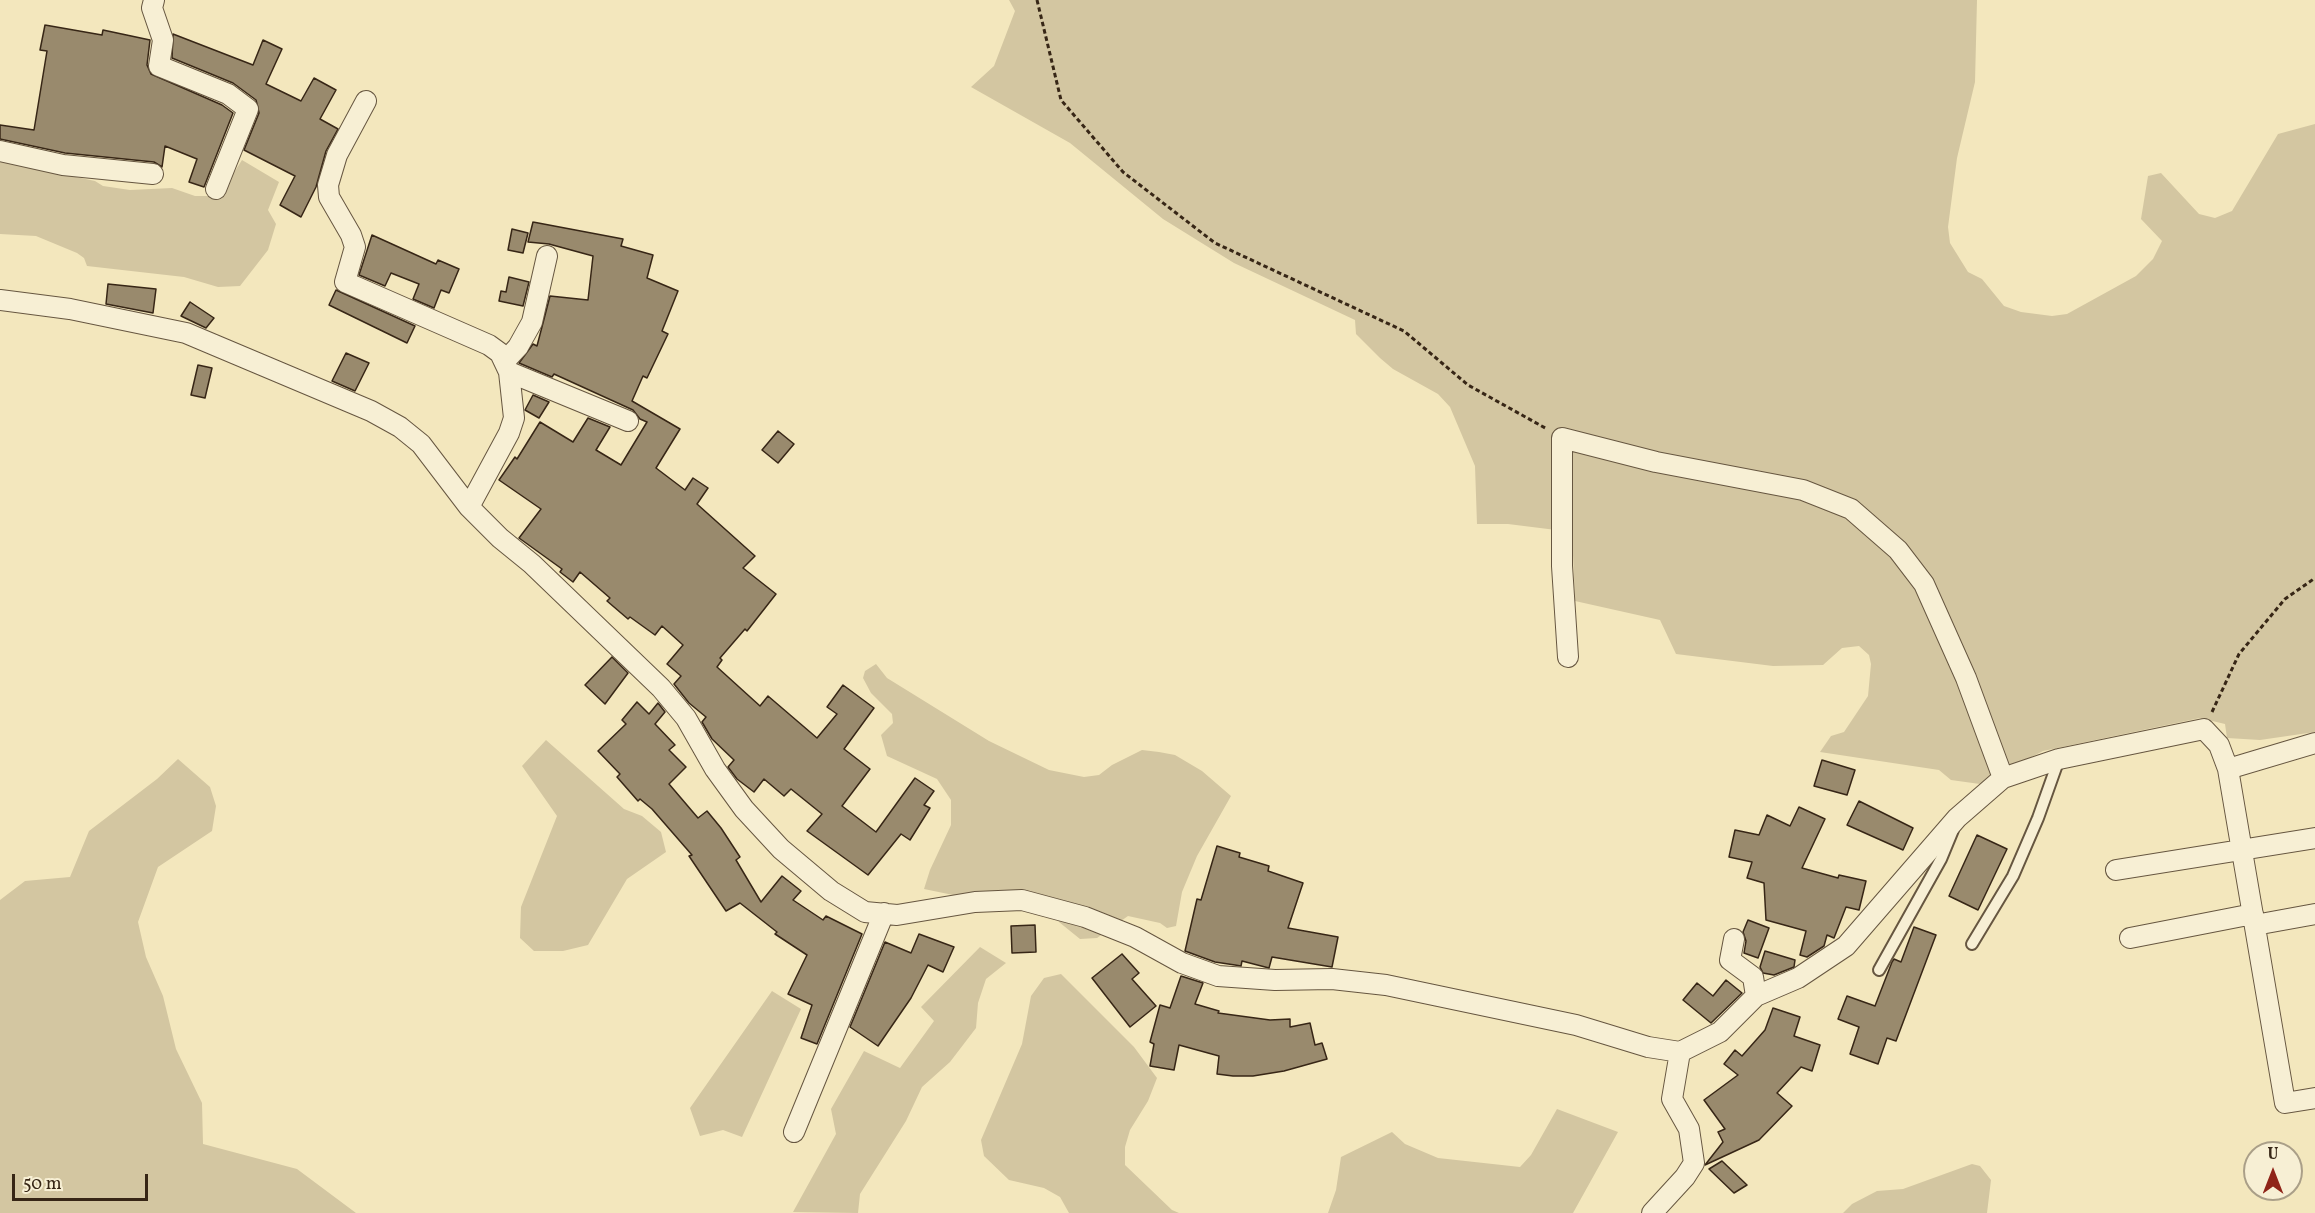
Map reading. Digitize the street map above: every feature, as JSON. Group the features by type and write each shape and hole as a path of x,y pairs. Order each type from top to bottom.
{"street":[{"path":"154,0 152,8 163,40 159,66 228,94 248,109 216,189"},
{"path":"366,101 337,155 328,184 334,209 351,235 355,247 345,282 489,345 500,352 507,366 514,418 504,443 469,507"},
{"path":"0,151 63,165 153,174"},
{"path":"507,366 531,322 547,256"},
{"path":"0,300 70,309 186,333 372,411 400,427 421,444 469,507 661,688 686,718 715,769 744,809 781,849 831,891 866,912 897,915 975,902 1022,900 1085,917 1135,937 1182,963 1218,976 1275,980 1332,979 1386,985 1576,1025 1648,1047 1680,1052 1720,1032 1756,996 1798,978 1846,946 1958,818 2003,778 2059,759 2204,729 2219,745 2228,769 2285,1103 2315,1098"},
{"path":"507,366 628,422"},
{"path":"1568,657 1562,566 1562,438 1656,462 1803,490 1851,509 1898,550 1924,584 1966,678 2003,778"},
{"path":"2228,769 2315,743"},
{"path":"2116,870 2315,838"},
{"path":"794,1132 884,913"},
{"path":"2130,938 2254,920 2315,914"},
{"path":"1734,939 1730,960 1753,977 1756,996"},
{"path":"1652,1213 1685,1177 1694,1163 1689,1129 1672,1100 1680,1052"}],"lane":[{"path":"1972,944 2013,876 2042,810 2059,759"},
{"path":"1879,970 1941,859 1958,818"}],"path":[{"path":"1037,0 1061,100 1123,172 1215,243 1404,330 1468,385 1562,438"},
{"path":"2204,729 2239,654 2285,599 2315,578"}],"shaded area":[{"path":"1009,0 1977,0 1975,82 1957,158 1948,227 1950,243 1968,272 1982,279 2004,306 2021,312 2052,316 2067,314 2136,276 2153,259 2162,241 2141,219 2148,176 2161,173 2199,214 2215,218 2232,211 2278,134 2315,124 2315,732 2260,740 2227,738 2225,724 2200,718 2043,751 1980,784 1951,780 1939,770 1820,752 1831,736 1844,732 1868,696 1871,664 1869,655 1859,646 1842,648 1823,665 1773,666 1676,654 1660,620 1575,601 1572,532 1508,524 1477,524 1475,466 1450,407 1438,394 1393,369 1380,358 1356,334 1355,320 1234,263 1163,219 1070,143 971,87 994,66 1015,11"},
{"path":"242,160 279,182 268,210 276,224 268,250 240,286 218,287 184,277 87,266 84,258 77,253 36,236 0,234 0,161 95,181 103,186 130,190 172,188 195,196 219,196"},
{"path":"876,664 887,678 989,741 1049,770 1084,777 1099,775 1112,765 1142,750 1159,752 1175,755 1202,771 1231,796 1197,856 1182,892 1176,926 1167,928 1160,923 1128,916 1097,938 1080,939 1059,922 1042,902 958,896 924,889 930,870 951,825 951,800 937,779 887,756 881,735 893,723 892,714 871,693 863,678 865,671"},
{"path":"546,740 624,809 642,816 661,832 666,852 627,879 588,945 563,951 534,951 520,938 521,907 557,816 522,766"},
{"path":"178,759 210,787 216,806 212,831 158,867 138,922 146,957 163,996 176,1049 202,1103 203,1144 297,1169 356,1213 0,1213 0,900 25,881 70,877 89,831 157,779"},
{"path":"980,947 1006,963 986,979 978,1003 976,1028 950,1062 922,1087 906,1121 860,1194 858,1213 793,1212 836,1134 831,1109 864,1051 900,1068 934,1021 921,1007"},
{"path":"1061,974 1134,1047 1157,1078 1148,1101 1130,1130 1125,1147 1125,1165 1172,1210 1179,1213 1069,1213 1060,1197 1044,1188 1009,1180 984,1156 981,1140 1022,1044 1031,996 1044,978"},
{"path":"772,991 801,1009 742,1137 723,1130 700,1136 690,1108"},
{"path":"1557,1109 1618,1132 1573,1213 1328,1213 1336,1190 1341,1157 1392,1132 1405,1144 1438,1158 1520,1167 1531,1155"},
{"path":"1972,1164 1980,1166 1991,1180 1987,1213 1843,1213 1852,1204 1877,1191 1903,1189"}],"building":[{"path":"45,25 102,35 103,30 150,40 147,65 151,74 222,105 233,113 204,187 189,182 197,159 165,146 162,167 154,162 65,153 0,139 0,125 34,130 47,51 40,50"},
{"path":"173,34 253,65 263,40 282,49 266,84 301,101 314,78 336,90 320,119 338,129 326,151 316,187 301,217 280,205 295,176 244,150 259,113 256,100 233,83 172,58"},
{"path":"533,222 623,239 621,246 653,255 647,278 678,291 662,331 668,334 647,378 643,376 632,401 680,429 656,468 685,490 693,478 708,488 697,504 755,556 743,568 776,594 747,631 745,629 720,658 722,660 717,667 760,706 768,696 817,738 837,714 827,707 843,685 874,708 844,749 870,769 842,806 876,832 915,778 934,791 924,805 930,808 910,840 901,834 868,875 807,831 822,814 791,789 784,796 764,779 754,792 737,779 728,767 734,760 712,739 702,722 706,717 689,703 674,684 681,676 667,664 683,645 662,626 655,635 630,617 628,619 607,601 610,598 580,572 573,582 560,572 562,569 519,538 541,509 499,480 515,457 517,459 540,422 573,442 588,418 610,427 596,450 621,465 647,422 640,419 633,410 554,374 552,377 519,363 533,344 537,346 550,296 588,300 593,256 549,244 528,242"},
{"path":"512,229 528,233 523,253 508,250"},
{"path":"372,235 436,264 438,260 459,269 449,293 441,290 434,308 413,299 419,284 391,273 385,286 359,275"},
{"path":"509,277 529,282 523,306 499,301 501,291 506,292"},
{"path":"108,284 156,289 153,313 106,304"},
{"path":"336,290 415,326 407,343 329,305"},
{"path":"190,302 214,318 206,328 181,316"},
{"path":"346,353 369,363 355,391 332,381"},
{"path":"198,365 212,368 205,398 191,395"},
{"path":"533,395 549,402 539,418 525,410"},
{"path":"778,431 794,444 778,463 762,450"},
{"path":"612,657 628,673 605,704 585,685"},
{"path":"637,702 649,714 658,703 665,712 655,724 675,745 669,750 686,767 669,784 698,818 707,811 721,828 740,857 736,860 761,902 782,876 801,891 793,900 823,920 826,916 862,934 817,1044 801,1038 812,1005 788,994 807,955 775,934 777,932 740,903 726,911 689,856 692,855 652,809 640,799 638,801 617,777 620,774 598,751 626,724 622,720"},
{"path":"1822,760 1855,770 1847,795 1814,786"},
{"path":"1859,801 1913,828 1903,850 1847,825"},
{"path":"1799,807 1825,819 1802,868 1838,878 1839,875 1866,881 1859,910 1846,907 1834,938 1827,935 1824,946 1807,957 1800,955 1806,931 1766,920 1764,883 1747,878 1752,862 1729,857 1735,830 1759,835 1767,815 1790,826"},
{"path":"1977,835 2007,849 1978,910 1949,896"},
{"path":"1217,846 1240,853 1239,857 1269,866 1268,871 1303,883 1288,928 1338,937 1332,967 1272,957 1269,968 1242,961 1241,966 1215,962 1185,951 1197,899 1201,900"},
{"path":"1748,920 1769,928 1758,958 1744,953 1746,941 1743,932"},
{"path":"1035,925 1036,952 1012,953 1011,926"},
{"path":"1914,927 1936,935 1896,1041 1887,1038 1878,1064 1850,1054 1859,1027 1838,1019 1847,996 1875,1006 1892,962 1894,959 1901,962"},
{"path":"919,934 954,947 943,972 928,965 911,998 878,1046 850,1027 885,942 911,953"},
{"path":"1765,951 1795,960 1794,967 1774,975 1763,973 1760,967"},
{"path":"1122,954 1139,973 1132,979 1156,1006 1130,1027 1092,978"},
{"path":"1181,976 1203,983 1195,1004 1219,1011 1218,1013 1270,1020 1290,1019 1290,1027 1310,1023 1315,1045 1322,1043 1327,1059 1284,1071 1253,1076 1233,1076 1217,1074 1219,1056 1179,1045 1174,1070 1150,1066 1154,1044 1150,1042 1160,1005 1170,1008"},
{"path":"1726,980 1742,993 1711,1023 1683,1000 1697,983 1713,996"},
{"path":"1773,1008 1800,1017 1794,1036 1820,1045 1812,1071 1801,1067 1777,1093 1792,1106 1759,1140 1705,1165 1723,1142 1718,1132 1725,1129 1704,1100 1738,1075 1724,1064 1735,1050 1742,1056 1765,1030"},
{"path":"1722,1161 1747,1185 1734,1193 1709,1169"}]}
